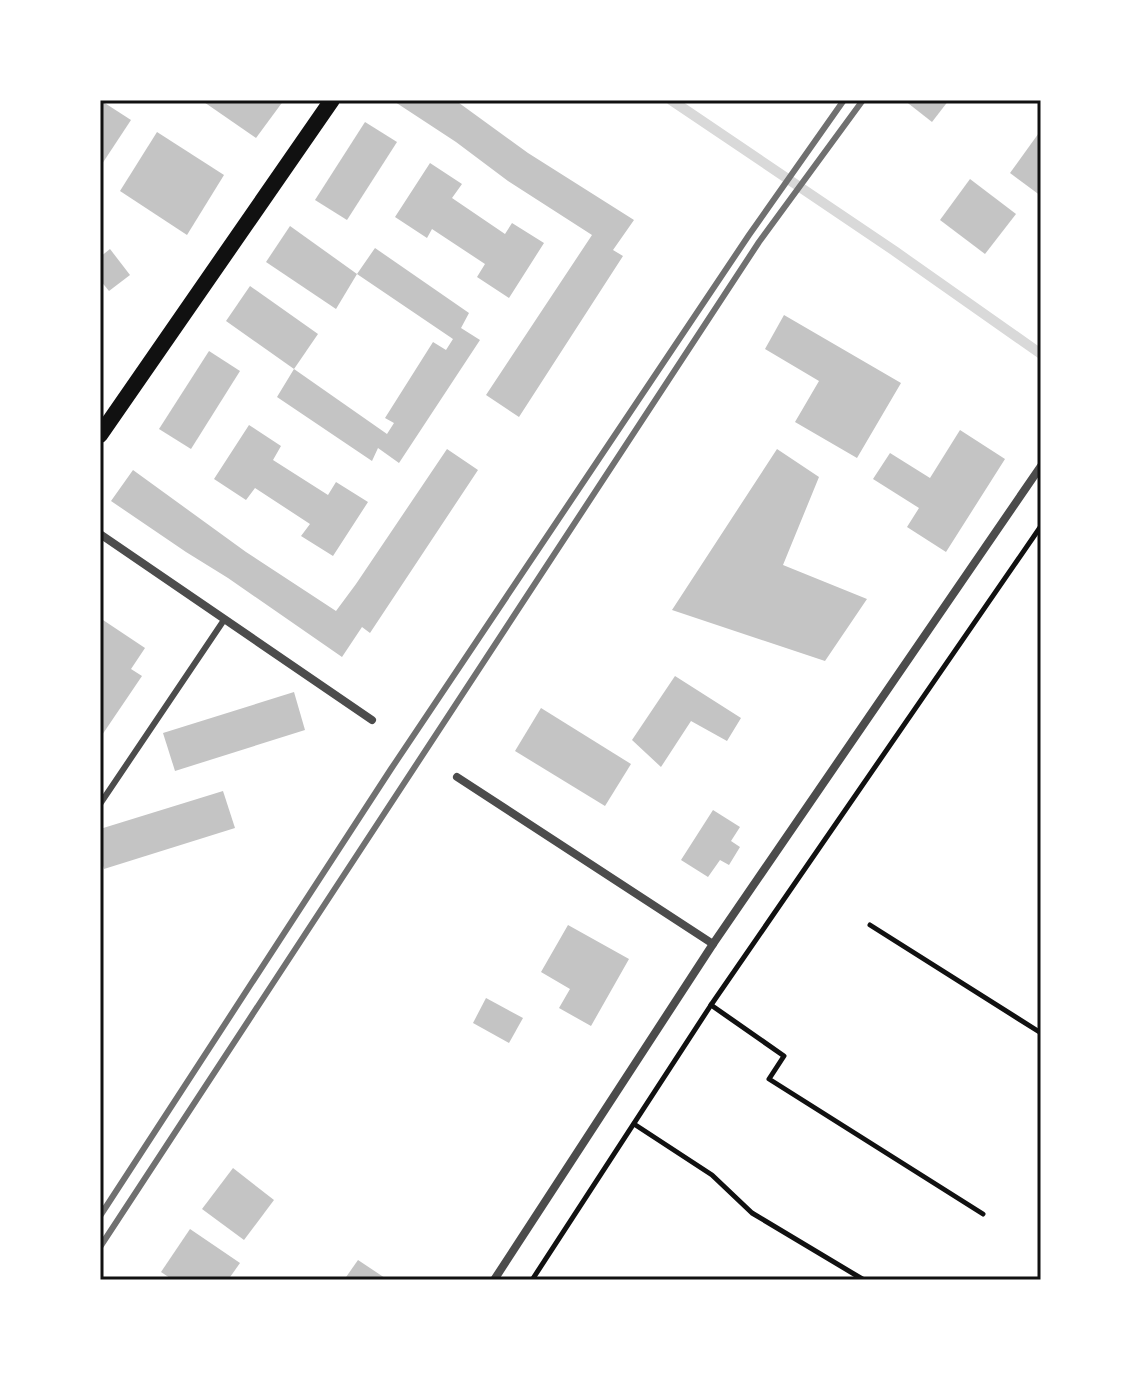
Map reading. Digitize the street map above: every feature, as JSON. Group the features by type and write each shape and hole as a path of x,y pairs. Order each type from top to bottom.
{"main road":[{"path":"100,435 332,100"}],"street":[{"path":"494,1280 713,944 1041,466"},
{"path":"100,534 372,720"},
{"path":"457,777 713,944"}],"lane":[{"path":"100,804 224,620"}],"path":[{"path":"532,1280 711,1005 1041,526"},
{"path":"870,925 1041,1033"},
{"path":"711,1005 784,1056 769,1079 983,1214"},
{"path":"634,1124 712,1175 752,1213 864,1280"}],"building":[{"path":"100,100 131,120 100,167"},
{"path":"201,100 284,100 256,138"},
{"path":"392,100 455,100 528,153 634,220 613,250 623,256 519,417 486,395 592,235"},
{"path":"904,100 949,100 932,122"},
{"path":"365,122 397,142 347,220 315,200"},
{"path":"1041,130 1041,196 1010,173"},
{"path":"157,132 224,175 187,235 120,191"},
{"path":"430,163 462,184 452,198 505,234 512,223 544,243 509,298 477,277 485,264 432,229 427,238 395,217"},
{"path":"970,179 1016,214 985,254 940,220"},
{"path":"290,226 357,274 336,309 266,262"},
{"path":"375,248 469,313 461,328 480,340 399,463 378,448 372,461 277,397 294,369 387,434 394,423 385,418 433,342 446,350 453,339 357,274"},
{"path":"110,249 130,275 109,291 100,280 100,257"},
{"path":"250,286 318,334 294,369 226,321"},
{"path":"784,315 901,383 857,458 795,422 819,381 765,349"},
{"path":"209,351 240,371 191,449 159,429"},
{"path":"249,425 281,446 273,460 328,495 336,482 368,502 333,556 301,536 310,524 255,488 246,500 214,479"},
{"path":"960,430 1005,459 946,552 907,527 919,508 873,479 890,453 930,478"},
{"path":"447,449 478,470 370,633 362,627 342,657 111,501 133,470 246,552 336,611"},
{"path":"777,449 819,477 783,565 867,599 825,661 672,610"},
{"path":"100,618 145,648 131,669 142,676 100,738"},
{"path":"675,676 741,718 727,741 691,721 661,767 632,740"},
{"path":"294,692 305,730 175,771 163,733"},
{"path":"541,708 631,764 605,806 515,751"},
{"path":"223,791 235,828 104,869 100,856 100,829"},
{"path":"713,810 740,827 731,841 740,847 729,865 720,860 708,877 681,860"},
{"path":"568,925 629,959 591,1026 559,1008 570,989 541,972"},
{"path":"486,998 523,1018 509,1043 473,1023"},
{"path":"233,1168 274,1200 244,1240 202,1209"},
{"path":"190,1229 240,1263 228,1280 173,1280 161,1272"},
{"path":"358,1260 388,1280 344,1280"}],"waterway":[{"path":"671,100 1041,354"}],"railway":[{"path":"100,1216 391,769 749,235 844,100"},
{"path":"100,1247 759,242 863,100"}]}
